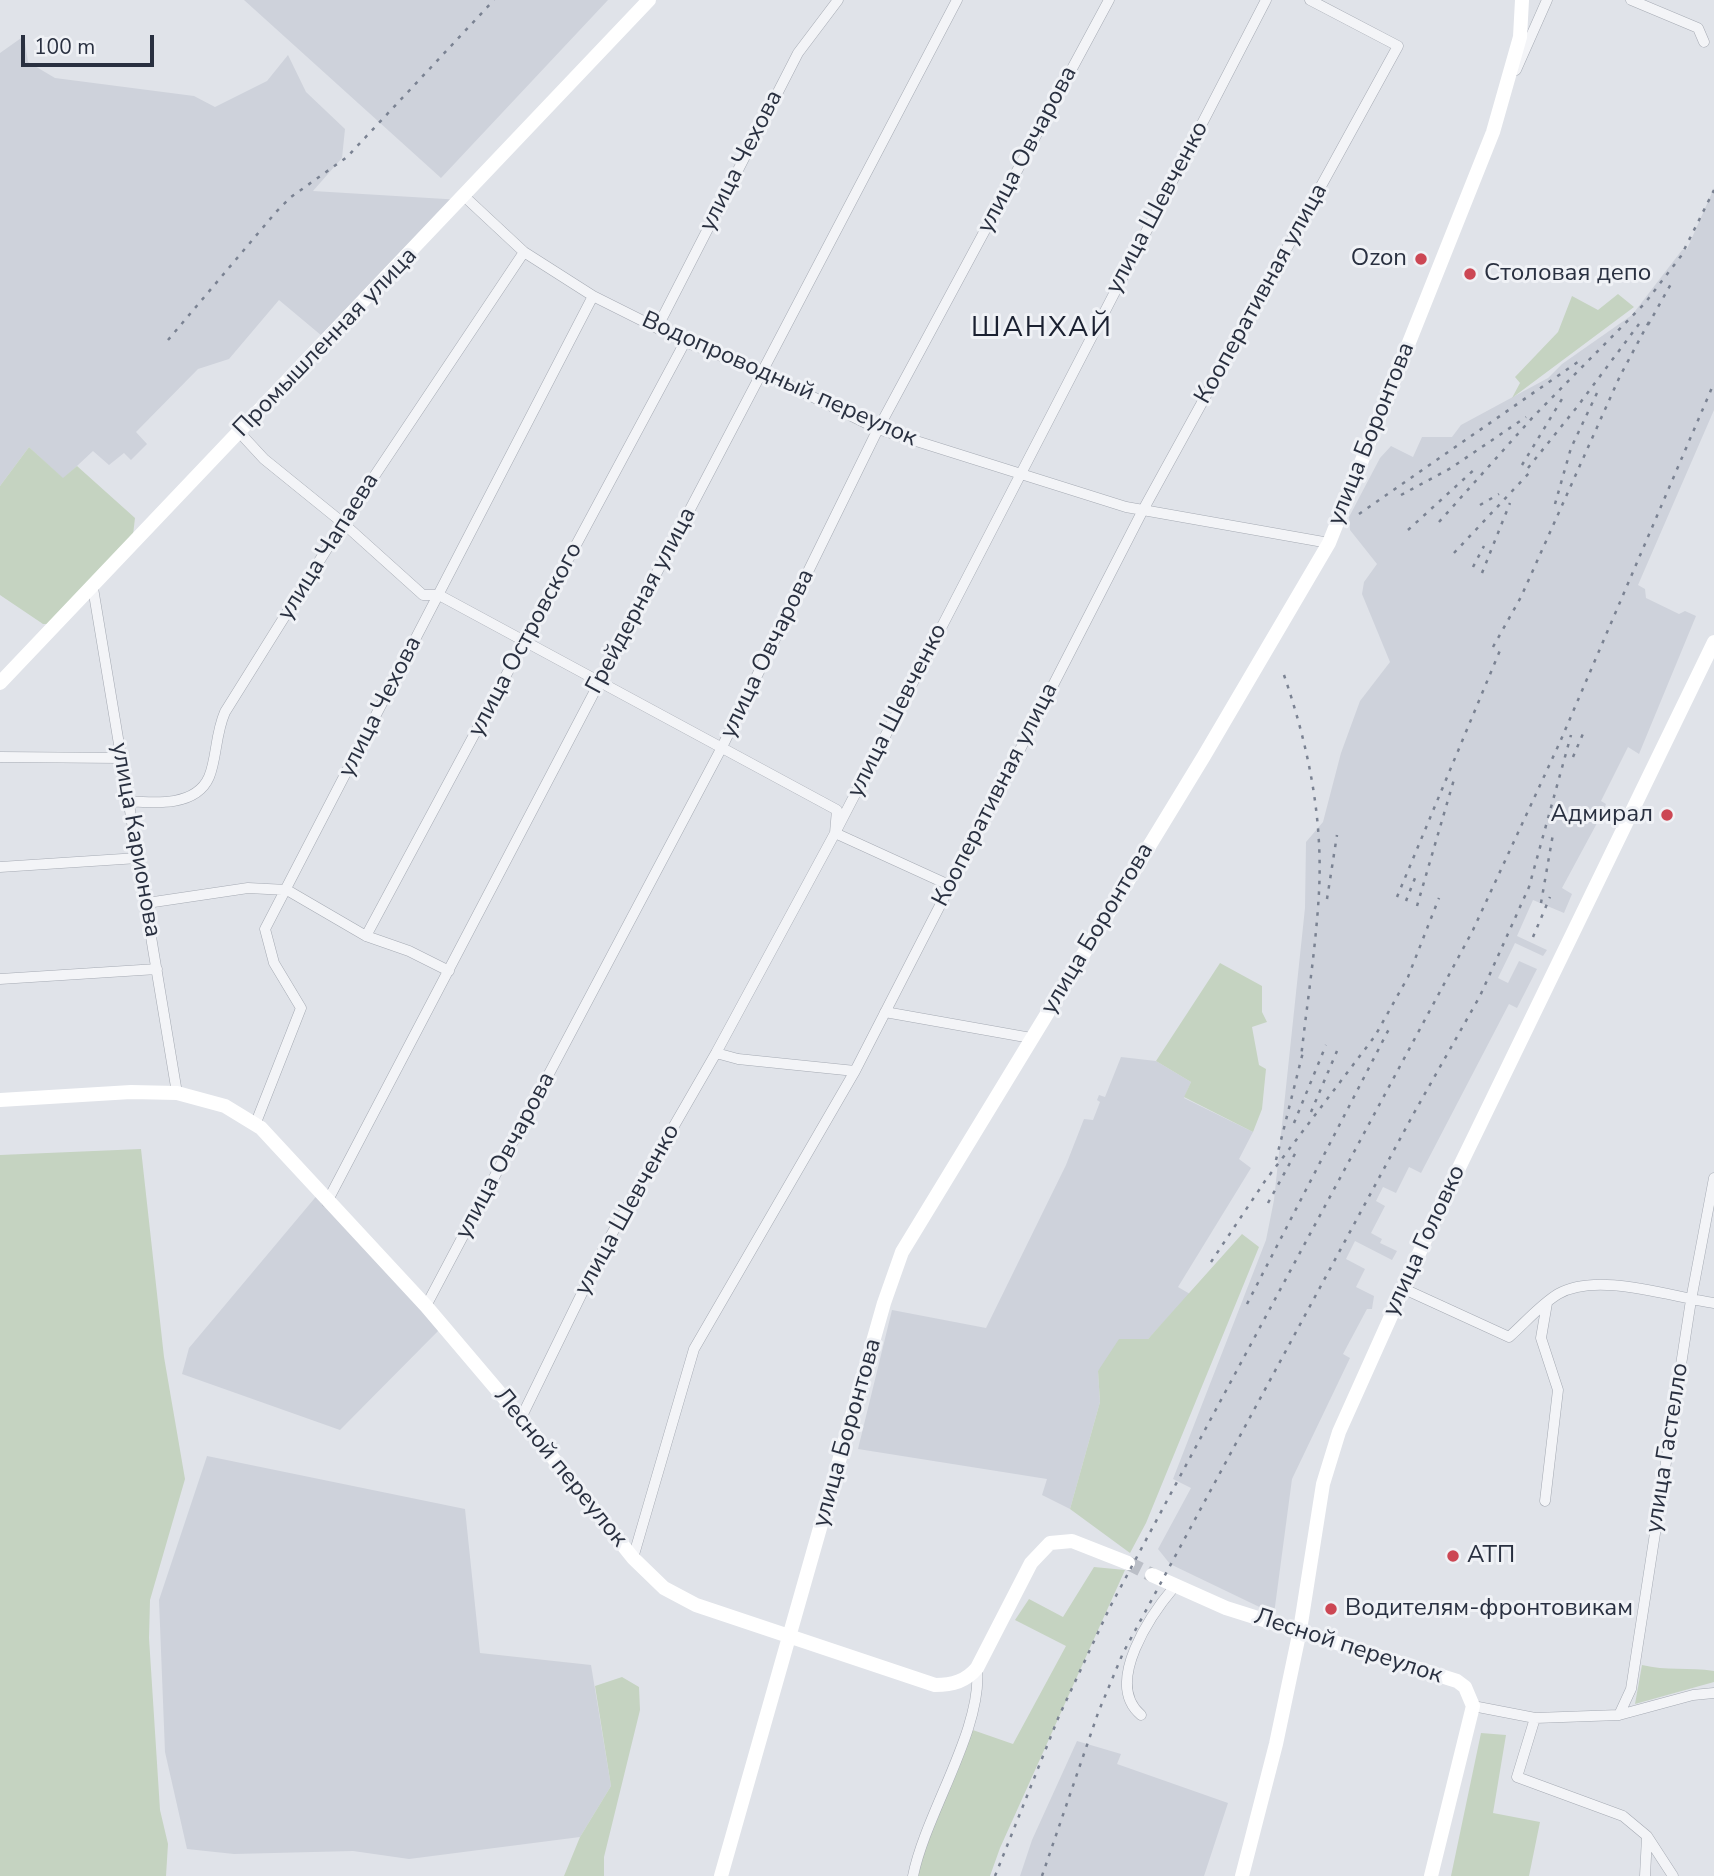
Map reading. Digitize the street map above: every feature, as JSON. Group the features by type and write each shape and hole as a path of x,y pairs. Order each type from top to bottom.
{"street":[{"name":"Промышленная улица","path":"0,683 93,588 148,524 240,433 465,197 649,0"},
{"name":"улица Чехова","path":"657,328 798,53 838,0"},
{"name":"Грейдерная улица","path":"327,1202 957,0"},
{"name":"улица Овчарова","path":"426,1306 721,749 878,429 1109,0"},
{"name":"улица Шевченко","path":"521,1418 606,1244 716,1053 835,833 1266,0"},
{"name":"Кооперативная улица","path":"633,1558 694,1349 855,1071 1143,510 1398,46 1310,0"},
{"name":"улица Боронтова","path":"721,1876 792,1637 884,1303 902,1252 1209,748 1329,543 1493,132 1520,37 1522,0"},
{"path":"1502,99 1548,0"},
{"path":"1631,0 1699,28 1704,42"},
{"name":"Водопроводный переулок","path":"465,197 524,252 593,296 685,342 762,372 878,429 1126,507 1329,543"},
{"name":"улица Чапаева","path":"128,801 160,804 184,798 200,789 209,778 217,732 225,712 343,523 524,252"},
{"name":"улица Чехова","path":"255,1125 301,1008 274,963 265,929 593,296"},
{"name":"улица Островского","path":"366,936 685,342"},
{"path":"240,433 264,459 343,523 423,595 439,595 525,644 836,810 835,833 950,885"},
{"name":"улица Карионова","path":"93,588 177,1093"},
{"name":"улица Головко","path":"1242,1876 1276,1744 1300,1630 1323,1484 1332,1452 1402,1288 1714,642"},
{"path":"0,757 121,758"},
{"path":"0,867 138,858"},
{"path":"147,903 248,888 287,890 366,936 409,951 449,971"},
{"path":"0,979 157,969"},
{"path":"885,1012 1031,1038"},
{"path":"716,1053 738,1059 855,1071"},
{"name":"Лесной переулок","path":"0,1100 131,1092 177,1093 225,1106 255,1125 426,1306 521,1418 633,1558 664,1588 696,1605 935,1685 959,1682 977,1668"},
{"name":"улица Гастелло","path":"1619,1715 1631,1689 1692,1300 1714,1180"},
{"path":"1402,1288 1509,1337 1547,1303 1572,1288 1602,1284 1714,1303"},
{"path":"1545,1501 1559,1390 1541,1338 1547,1303"},
{"path":"913,1876 976,1709 977,1668 1031,1563 1050,1543 1072,1541 1128,1563"},
{"name":"Лесной переулок","path":"1152,1575 1226,1608 1457,1681 1465,1687 1473,1706"},
{"path":"1141,1715 1128,1696 1127,1682 1143,1629 1175,1586"},
{"path":"1432,1876 1473,1706 1535,1718 1619,1715 1693,1695 1714,1693"},
{"path":"1535,1718 1517,1777 1623,1816 1647,1836 1673,1876"},
{"path":"1646,1876 1647,1836"}],"shaded area":[{"path":"244,0 608,0 441,178"},
{"path":"24,36 28,62 55,78 194,96 215,107 267,81 288,55 306,92 345,129 342,158 313,191 462,200 328,341 279,300 229,359 198,369 136,432 147,444 131,460 124,453 109,465 93,451 63,479 29,447 0,486 0,53"},
{"path":"1714,188 1714,410 1638,585 1645,589 1646,598 1679,614 1685,611 1696,616 1639,754 1628,747 1601,801 1606,804 1603,812 1562,888 1572,894 1564,913 1533,900 1517,936 1547,950 1543,956 1515,943 1498,978 1508,983 1519,961 1537,969 1517,1008 1509,1004 1421,1173 1409,1167 1396,1193 1383,1187 1376,1201 1385,1206 1371,1233 1382,1239 1380,1243 1397,1251 1392,1260 1355,1241 1346,1259 1365,1269 1356,1287 1374,1296 1372,1309 1367,1309 1343,1354 1350,1358 1292,1479 1274,1614 1170,1564 1158,1549 1191,1488 1173,1479 1266,1240 1274,1200 1305,908 1306,842 1323,822 1341,753 1360,701 1390,662 1362,594 1364,582 1377,564 1350,530 1349,517 1380,458 1391,446 1413,457 1422,437 1452,437 1461,425 1548,378 1562,364 1632,315 1682,250 1687,249"},
{"path":"1121,1057 1156,1061 1191,1082 1184,1098 1253,1132 1239,1159 1251,1168 1178,1287 1190,1294 1148,1339 1098,1371 1100,1402 1070,1509 1042,1495 1047,1479 858,1449 892,1310 986,1328 1066,1165 1084,1119 1093,1120 1100,1102 1097,1100 1099,1095 1105,1097"},
{"path":"319,1193 443,1326 340,1430 182,1374 189,1348"},
{"path":"207,1456 465,1509 480,1653 591,1665 611,1786 580,1837 409,1859 353,1851 234,1854 187,1849 165,1752 159,1600"},
{"path":"1077,1741 1121,1754 1117,1764 1228,1803 1204,1876 1020,1876 1032,1840"}],"green space":[{"path":"1618,294 1634,307 1512,398 1520,383 1515,377 1558,332 1572,296 1598,310"},
{"path":"29,447 63,478 77,466 135,518 133,535 49,624 43,624 0,595 0,486"},
{"path":"1220,963 1262,986 1262,1012 1267,1022 1252,1027 1259,1065 1266,1069 1262,1109 1253,1132 1184,1097 1191,1082 1156,1061"},
{"path":"141,1149 164,1357 185,1479 150,1600 149,1638 160,1810 168,1844 166,1876 0,1876 0,1155"},
{"path":"1242,1234 1259,1247 1146,1523 1130,1553 1070,1509 1100,1402 1098,1371 1119,1339 1148,1339"},
{"path":"1094,1567 1125,1570 1000,1848 990,1876 913,1876 967,1728 1013,1744 1066,1646 1015,1620 1029,1599 1063,1617"},
{"path":"1642,1665 1714,1671 1714,1682 1635,1704"},
{"path":"622,1677 639,1687 640,1710 604,1857 604,1876 564,1876 580,1837 611,1786 595,1686"},
{"path":"1481,1733 1506,1735 1493,1813 1540,1822 1529,1876 1451,1876"}],"tunnel":[{"path":"1128,1563 1152,1575"}],"railway":[{"path":"168,340 276,212 291,197 347,157 494,0"},
{"path":"1439,522 1533,417 1645,303 1681,256 1714,190"},
{"path":"1648,325 1672,282"},
{"path":"1493,647 1521,597 1620,376 1651,318"},
{"path":"1528,468 1639,324"},
{"path":"1359,514 1582,359"},
{"path":"995,1876 1059,1716 1110,1607 1473,930 1560,742 1714,383"},
{"path":"1555,504 1571,448 1597,393"},
{"path":"1522,465 1562,399"},
{"path":"1401,495 1451,468 1526,417"},
{"path":"1408,530 1476,468"},
{"path":"1454,553 1531,471"},
{"path":"1480,505 1499,494"},
{"path":"1482,573 1510,503"},
{"path":"1473,567 1484,546"},
{"path":"1397,897 1501,648"},
{"path":"1284,675 1307,755 1319,836 1318,913 1301,1058"},
{"path":"1573,757 1585,729"},
{"path":"1042,1876 1098,1713 1123,1653 1414,1113 1480,996 1529,887 1571,735"},
{"path":"1417,906 1455,776"},
{"path":"1541,903 1553,834"},
{"path":"1327,899 1337,835"},
{"path":"1406,901 1415,878"},
{"path":"1533,937 1550,897"},
{"path":"1211,1262 1265,1181 1375,1036 1408,977 1439,898"},
{"path":"1247,1304 1390,1027"},
{"path":"1294,1123 1326,1045"},
{"path":"1276,1160 1304,1048"},
{"path":"1311,1112 1337,1051"},
{"path":"1268,1203 1296,1152"}],"place":[{"name":"Ozon","path":"1421,259"},
{"name":"Столовая депо","path":"1470,274"},
{"name":"Адмирал","path":"1667,815"},
{"name":"АТП","path":"1453,1556"},
{"name":"Водителям-фронтовикам","path":"1331,1609"}],"district":[{"name":"ШАНХАЙ","path":"1042,329"}]}
